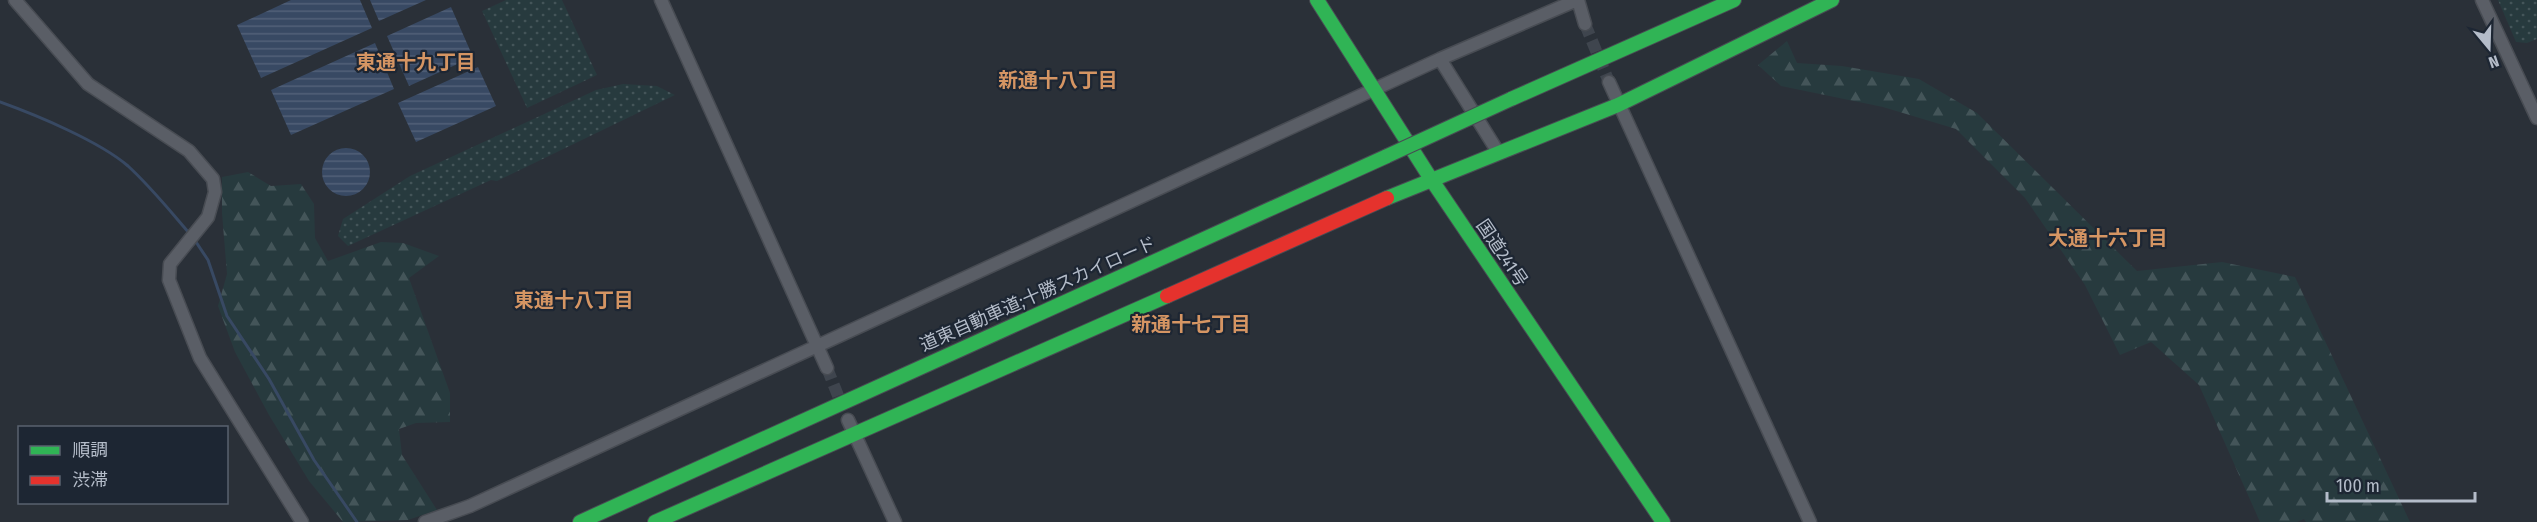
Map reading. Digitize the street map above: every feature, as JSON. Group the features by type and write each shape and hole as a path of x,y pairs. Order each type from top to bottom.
{"main road":[{"name":"国道241号","path":"1317,0 1431,179 1663,522"},
{"name":"道東自動車道;十勝スカイロード","path":"1511,99 1708,0"},
{"name":"道東自動車道;十勝スカイロード","path":"580,522 1734,0"},
{"path":"655,522 1431,179 1618,105 1832,0"}],"street":[{"path":"15,0 88,84 167,134 189,151 213,179 216,192 208,217 185,249 170,264 169,280 200,358 302,522"},
{"path":"661,0 827,368"},
{"path":"425,522 470,506 1440,59 1578,0 1586,24"},
{"path":"2482,0 2537,118"},
{"path":"1440,59 1498,152"},
{"path":"1608,82 1810,522"},
{"path":"848,420 895,522"}],"green space":[{"path":"506,0 562,0 597,75 527,108 482,11"},
{"path":"2498,0 2537,0 2537,39 2527,43 2516,42"},
{"path":"1787,41 1797,63 1842,66 1919,79 1977,113 2137,271 2222,262 2295,277 2410,522 2306,522 2304,519 2297,522 2260,522 2199,385 2151,342 2120,355 2085,285 2025,198 1956,129 1883,107 1781,86 1758,65"},
{"path":"623,84 657,86 675,95 497,181 491,180 348,246 338,236 343,219 410,176 596,90"},
{"path":"248,172 271,186 301,184 314,204 315,238 328,261 381,242 403,243 439,256 409,278 450,393 450,422 416,423 399,429 402,455 437,510 408,520 343,522 309,481 269,415 235,352 218,306 227,274 222,213 222,177"}],"water":[{"path":"291,0 360,0 372,28 261,78 237,25"},
{"path":"370,0 426,0 379,21"},
{"path":"451,7 473,57 409,86 387,36"},
{"path":"375,43 394,89 291,135 271,90"},
{"path":"478,67 496,106 416,142 398,103"},
{"path":"341,148 351,148 363,155 370,167 370,177 363,189 351,196 341,196 326,185 322,177 322,167 333,152"}],"waterway":[{"path":"0,102 67,130 116,157 145,182 190,234"},
{"path":"194,239 208,260 227,316 269,379 314,460 357,522"}],"tunnel":[{"path":"1585,24 1609,82"},
{"path":"827,368 843,408"}],"traffic: fast":[{"path":"1317,0 1431,179 1663,522"},
{"path":"1511,99 1734,0"},
{"path":"1387,198 1618,105 1832,0"},
{"path":"1387,156 1511,99"},
{"path":"580,522 1387,156"},
{"path":"655,522 1167,296"}],"traffic: jam":[{"path":"1167,296 1387,198"}],"district":[{"name":"東通十九丁目","path":"416,62"},
{"name":"新通十八丁目","path":"1058,80"},
{"name":"大通十六丁目","path":"2108,238"},
{"name":"東通十八丁目","path":"574,300"},
{"name":"新通十七丁目","path":"1191,324"}]}
